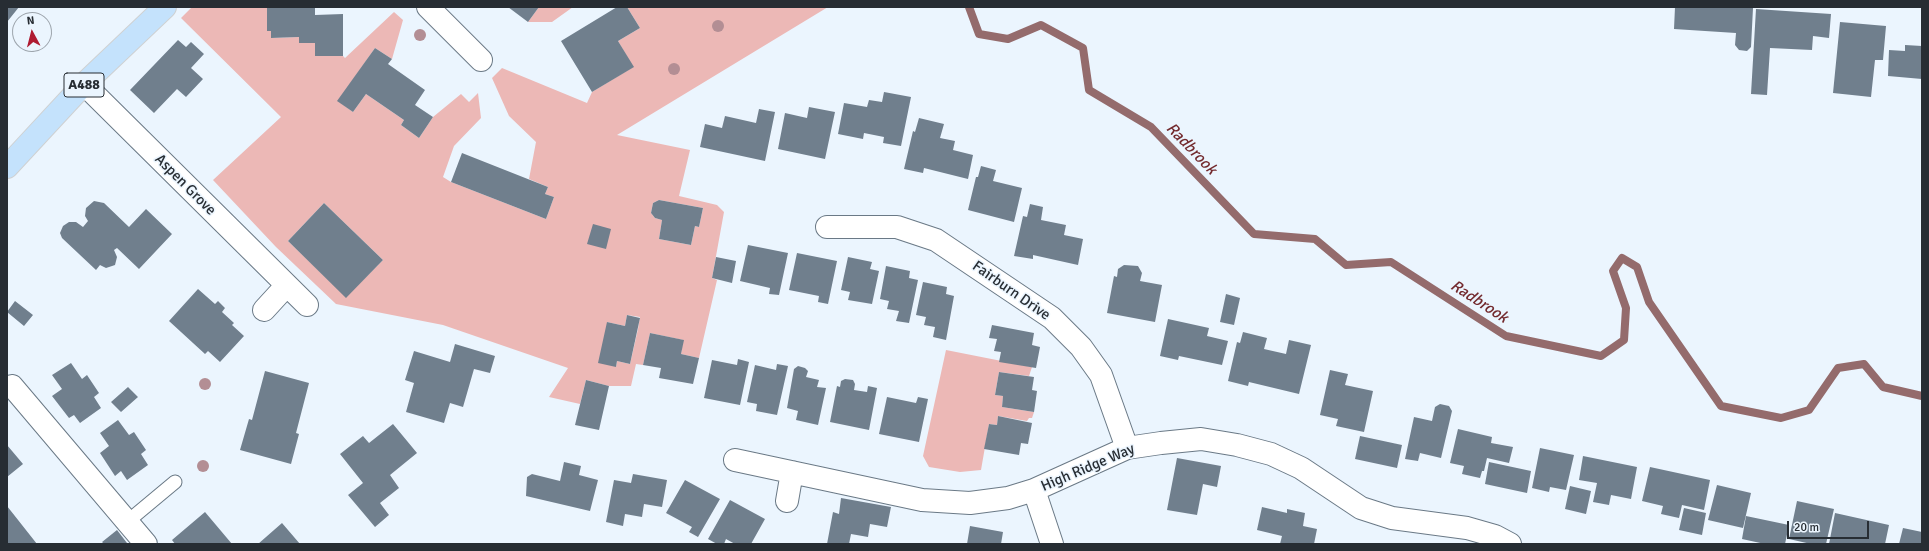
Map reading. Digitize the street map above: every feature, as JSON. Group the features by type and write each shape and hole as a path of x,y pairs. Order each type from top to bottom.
{"main road":[{"name":"A488","path":"7,167 84,84 165,7"}],"street":[{"path":"428,7 481,60"},
{"name":"Aspen Grove","path":"84,84 286,286 307,305"},
{"name":"Fairburn Drive","path":"827,227 897,227 936,240 1052,318 1081,347 1101,375 1127,448"},
{"path":"264,310 286,286"},
{"path":"12,386 146,544"},
{"name":"High Ridge Way","path":"735,460 930,501 970,503 1008,498 1034,490 1127,448 1201,439 1237,445 1271,454 1301,468 1361,508 1392,518 1467,528 1495,536 1510,544"},
{"path":"787,501 792,472"},
{"path":"1034,490 1052,544"}],"lane":[{"path":"127,522 175,482"}],"shaded area":[{"path":"192,7 267,7 267,31 271,31 272,38 299,37 315,43 315,56 343,56 345,58 394,12 403,20 392,59 375,48 338,101 353,112 366,94 404,120 401,125 419,138 433,117 461,94 469,102 478,93 481,118 454,146 443,177 451,182 546,219 554,197 545,194 548,187 529,179 536,142 509,116 492,78 502,68 587,103 592,92 633,67 618,41 640,28 627,7 828,7 617,135 690,150 679,196 717,205 724,212 712,278 717,280 699,358 681,354 683,340 650,333 643,365 636,364 631,386 609,386 586,380 580,404 549,397 568,368 443,325 336,304 276,247 213,180 281,117 181,18","holes":["659,200 703,208 699,227 695,226 691,245 659,239 662,220 655,218 651,213 653,203","324,203 383,260 346,297 288,241","627,315 640,317 630,364 617,361 616,367 607,322 625,326"]},
{"path":"539,7 573,7 552,22 528,22"},
{"path":"946,350 1032,367 1029,376 999,372 995,395 1003,396 1002,407 1034,412 1032,418 1029,418 1027,421 998,416 997,425 989,424 981,470 960,472 929,467 923,456"}],"building":[{"path":"7,7 19,7 15,12 12,12 12,16 7,22"},
{"path":"267,7 315,7 315,15 343,14 343,56 315,56 315,43 299,43 299,37 271,38 271,31 267,31"},
{"path":"508,7 539,7 528,22"},
{"path":"617,7 627,7 640,28 618,41 634,67 592,92 561,41"},
{"path":"1675,7 1753,8 1751,47 1747,51 1739,50 1735,45 1736,33 1674,29"},
{"path":"1756,9 1831,14 1829,38 1813,36 1812,50 1770,48 1767,95 1751,94"},
{"path":"1840,22 1886,26 1883,60 1875,60 1871,97 1833,93"},
{"path":"178,40 186,47 191,42 204,54 191,68 203,79 186,97 177,89 154,113 130,90"},
{"path":"1905,45 1922,46 1922,79 1888,76 1889,50 1905,51"},
{"path":"375,48 392,59 388,64 425,90 415,105 433,117 419,138 401,125 404,120 366,94 353,112 337,101"},
{"path":"884,92 911,97 901,146 883,143 884,137 864,133 863,139 838,134 844,103 867,107 869,100 882,102"},
{"path":"809,107 835,112 825,159 778,149 785,113 807,118"},
{"path":"759,109 775,112 765,161 700,147 705,124 722,128 725,116 756,123"},
{"path":"919,118 944,124 940,138 955,141 953,150 973,155 968,179 924,168 923,173 904,169 913,131 915,132"},
{"path":"462,153 548,187 545,194 554,197 546,219 451,182"},
{"path":"981,166 996,170 993,181 1022,188 1014,222 968,210 976,177 978,177"},
{"path":"659,200 703,208 699,227 695,226 691,245 659,239 662,220 655,218 651,213 653,203"},
{"path":"94,201 104,203 129,227 146,209 172,234 139,269 117,248 114,250 117,257 115,265 106,268 100,265 96,270 62,238 60,233 63,226 69,222 76,222 83,227 88,221 85,216 86,208"},
{"path":"324,203 383,260 346,298 288,241"},
{"path":"1030,204 1043,207 1041,220 1066,225 1064,235 1083,239 1078,265 1033,255 1033,259 1014,256 1023,216 1027,217"},
{"path":"593,224 611,229 606,249 587,244"},
{"path":"748,245 788,253 779,295 769,294 770,288 740,281"},
{"path":"797,253 837,261 828,304 818,302 819,296 789,290"},
{"path":"716,257 736,261 732,283 712,278"},
{"path":"848,257 872,262 870,269 879,271 872,304 848,300 850,292 841,290"},
{"path":"1124,265 1138,266 1142,273 1140,281 1162,285 1155,322 1107,313 1114,276 1117,277 1118,269"},
{"path":"886,266 910,271 909,278 918,280 909,323 896,321 899,311 887,309 889,301 880,299"},
{"path":"923,282 947,287 946,294 954,296 946,340 933,337 935,327 924,325 926,317 916,315"},
{"path":"198,289 215,304 218,301 225,308 222,312 234,323 232,325 244,336 220,362 208,351 205,354 169,321"},
{"path":"1226,294 1240,298 1234,325 1220,322"},
{"path":"15,301 33,315 24,326 7,312"},
{"path":"627,315 640,318 630,364 617,361 616,367 598,363 607,322 625,326"},
{"path":"1168,319 1209,328 1207,336 1228,341 1222,365 1179,356 1178,360 1160,356"},
{"path":"992,325 1034,333 1032,345 1040,347 1036,368 999,362 1001,352 994,351 997,339 989,338"},
{"path":"1243,332 1267,338 1264,349 1286,354 1289,340 1311,345 1299,394 1249,382 1248,386 1228,381 1237,342 1240,343"},
{"path":"650,333 684,340 681,354 699,358 693,384 659,378 661,368 643,365"},
{"path":"455,344 495,356 490,373 474,369 463,407 450,403 444,423 406,412 414,383 405,380 414,351 450,362"},
{"path":"738,359 749,362 740,405 704,398 712,360 737,365"},
{"path":"71,363 82,379 87,375 99,393 94,397 101,408 80,423 74,415 69,418 52,396 62,389 52,375"},
{"path":"777,364 788,366 777,415 756,411 757,404 747,402 755,365 776,370"},
{"path":"798,366 805,368 808,371 806,377 819,380 817,387 826,388 818,425 796,420 798,411 787,408 794,369"},
{"path":"1330,370 1348,374 1345,385 1373,391 1364,432 1336,426 1338,419 1320,415"},
{"path":"265,371 309,383 296,433 299,434 291,464 240,450 249,419 252,420"},
{"path":"999,372 1034,377 1032,390 1037,391 1034,412 1002,407 1003,396 995,395"},
{"path":"845,379 853,380 855,384 854,390 867,392 868,386 877,388 869,430 830,422 837,386 840,387 841,381"},
{"path":"586,380 609,386 599,430 575,425"},
{"path":"128,387 138,397 121,412 111,402"},
{"path":"887,397 916,403 918,397 928,399 919,442 879,434"},
{"path":"1440,404 1449,406 1452,411 1441,458 1420,453 1418,461 1405,459 1414,417 1432,421 1435,407"},
{"path":"998,416 1032,423 1028,444 1021,443 1019,455 984,449 989,424 997,425"},
{"path":"118,420 129,435 134,432 146,450 141,454 148,465 127,480 121,471 115,476 100,453 109,446 100,433"},
{"path":"393,424 417,453 390,475 399,488 380,503 389,515 375,527 348,495 363,483 340,454 363,436 369,443"},
{"path":"1458,429 1492,437 1491,443 1513,447 1509,463 1487,458 1484,471 1482,471 1480,478 1462,474 1464,466 1450,463"},
{"path":"1360,436 1402,445 1397,468 1355,459"},
{"path":"7,445 23,464 7,477"},
{"path":"1540,448 1574,455 1566,490 1550,487 1549,492 1532,488"},
{"path":"1583,456 1637,467 1631,499 1611,495 1609,505 1593,502 1597,483 1579,480"},
{"path":"1177,458 1221,466 1217,487 1203,484 1197,515 1167,510"},
{"path":"564,462 581,466 579,475 598,480 590,511 526,496 527,477 532,474 560,481"},
{"path":"1489,462 1531,471 1527,493 1485,484"},
{"path":"1650,467 1710,480 1704,510 1682,505 1679,518 1661,514 1663,506 1642,501"},
{"path":"633,474 667,480 662,507 644,504 642,517 625,514 623,526 606,522 614,480 631,483"},
{"path":"685,480 720,499 698,537 689,532 692,527 666,513"},
{"path":"1717,485 1751,493 1743,528 1708,520"},
{"path":"1570,486 1591,491 1586,514 1565,509"},
{"path":"841,498 891,507 887,527 870,524 868,537 851,534 849,544 827,544 833,512 839,514"},
{"path":"730,500 765,519 751,544 735,544 726,539 724,544 717,544 708,539"},
{"path":"1797,501 1834,509 1826,544 1811,544 1789,539"},
{"path":"7,506 37,544 7,544"},
{"path":"1262,507 1287,513 1287,509 1305,513 1303,526 1317,529 1314,544 1280,544 1282,536 1257,530"},
{"path":"1684,508 1706,513 1702,535 1679,530"},
{"path":"205,512 232,544 175,544 172,540"},
{"path":"1835,513 1889,525 1885,544 1829,544"},
{"path":"1746,516 1789,525 1785,544 1765,544 1742,539"},
{"path":"282,523 300,544 258,544"},
{"path":"970,526 1003,532 1001,544 967,544"},
{"path":"1903,528 1922,532 1922,544 1899,544"},
{"path":"117,530 127,543 104,544 102,542"}],"waterway":[{"name":"Radbrook","path":"969,7 979,34 1008,39 1041,25 1083,48 1089,90 1151,127 1254,234 1315,239 1346,265 1391,262 1506,336 1601,356 1624,340 1626,308 1613,271 1622,258 1637,267 1649,302 1721,406 1781,418 1809,410 1838,368 1864,364 1883,387 1922,396"}]}
